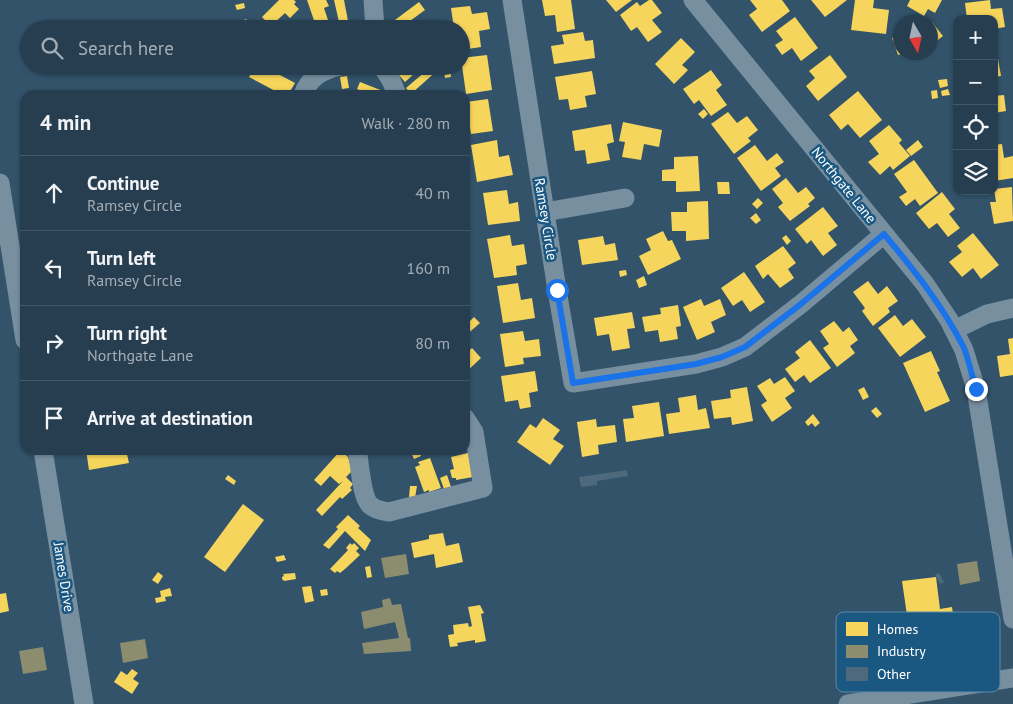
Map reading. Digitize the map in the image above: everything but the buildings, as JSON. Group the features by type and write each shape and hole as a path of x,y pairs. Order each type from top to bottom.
{"street":[{"path":"373,0 374,20"},
{"name":"Ramsey Circle","path":"512,0 573,383 696,364 722,357 745,347 801,304 884,234"},
{"name":"Northgate Lane","path":"693,0 925,284 950,320 964,350 976,389 1006,528 1013,619"},
{"path":"305,90 317,75"},
{"path":"388,75 395,90"},
{"path":"0,183 20,309"},
{"path":"545,212 625,198"},
{"path":"954,330 988,314 1013,308"},
{"path":"359,455 365,498 371,506 380,510 389,512 483,488 474,432 470,426"},
{"name":"James Drive","path":"44,455 84,704"},
{"path":"1000,680 1013,678"},
{"path":"848,704 924,692"}],"route":[{"path":"557,290 573,383 696,364 722,357 745,347 801,304 884,234 925,284 950,320 964,350 976,389"}]}
